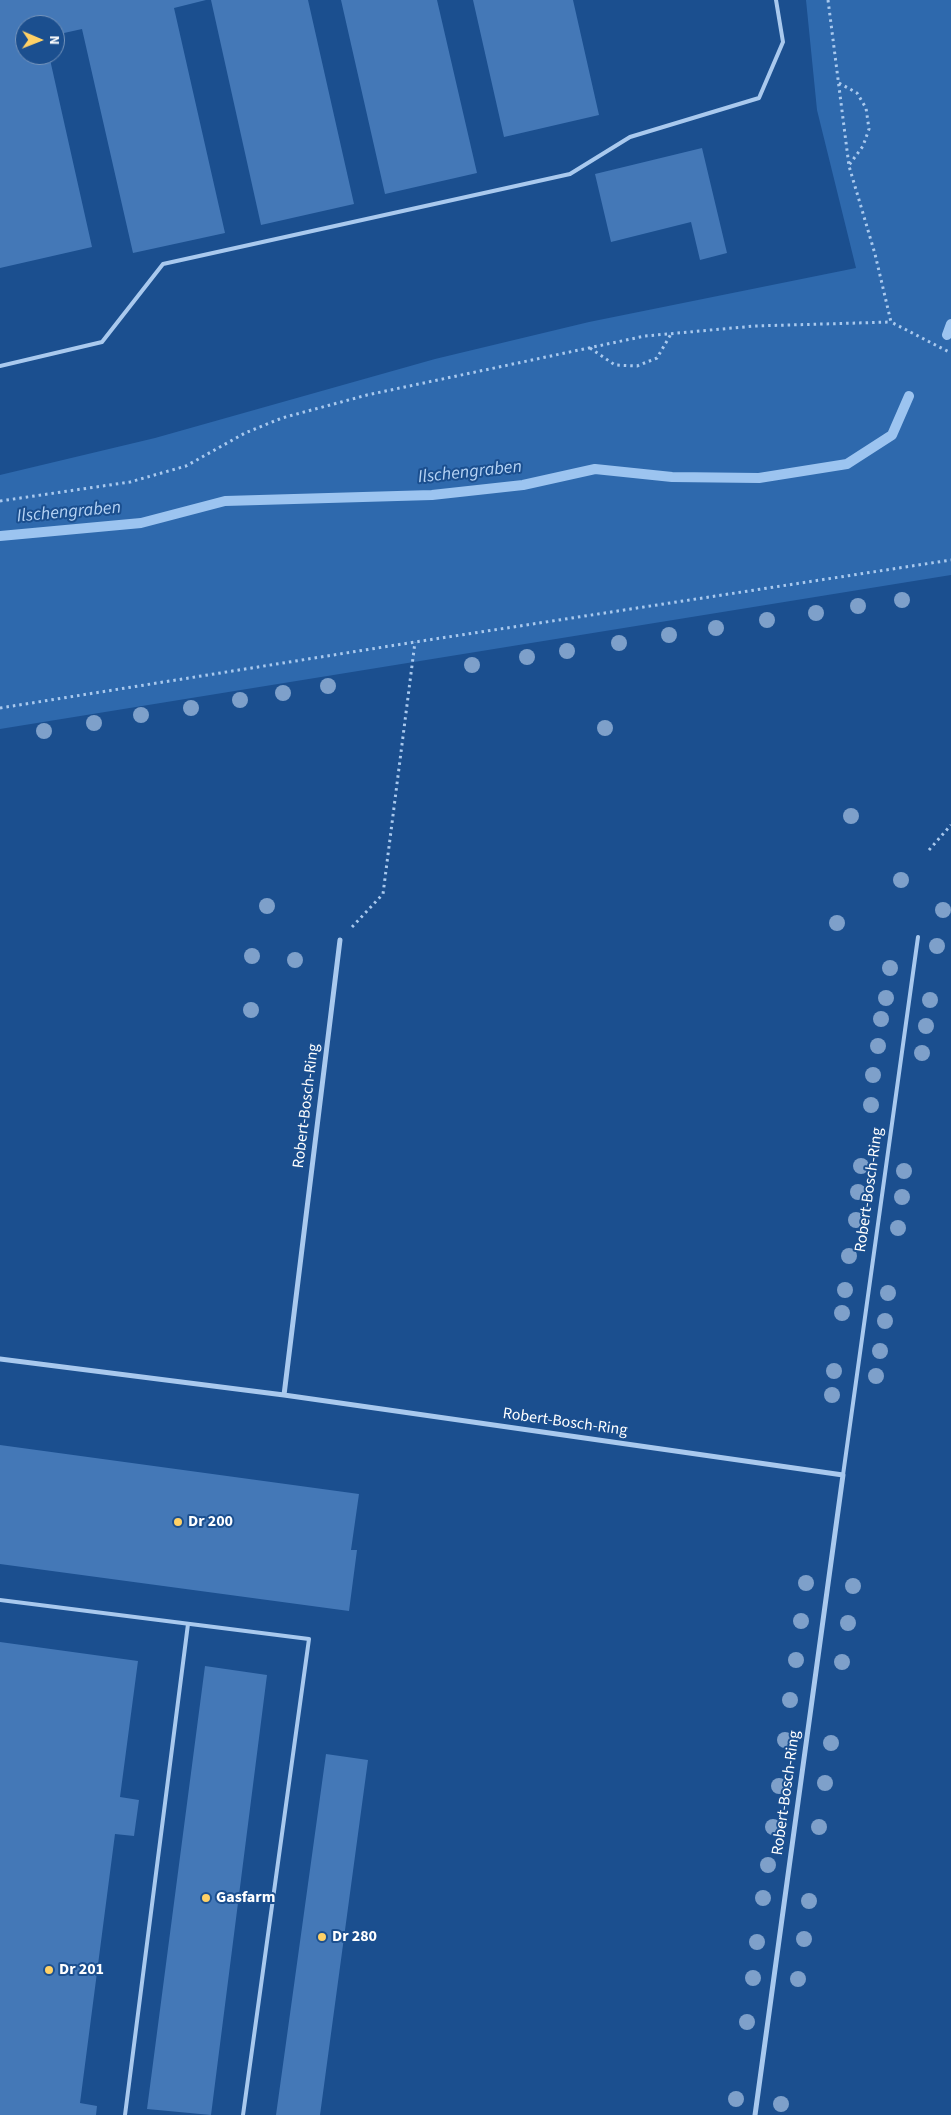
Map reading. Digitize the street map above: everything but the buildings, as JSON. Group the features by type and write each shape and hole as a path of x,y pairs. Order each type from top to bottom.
{"street":[{"name":"Robert-Bosch-Ring","path":"284,1395 340,940"},
{"name":"Robert-Bosch-Ring","path":"0,1359 284,1395 843,1475 755,2115"}],"lane":[{"path":"0,366 102,342 163,264 570,174 630,137 758,98 783,42 776,0"},
{"name":"Robert-Bosch-Ring","path":"843,1475 918,938"},
{"path":"0,1600 309,1639 243,2115"},
{"path":"125,2115 188,1624"}],"path":[{"path":"828,0 849,166 875,254 891,322"},
{"path":"838,82 857,93 866,108 869,129 863,146 849,166"},
{"path":"0,501 130,482 186,466 244,433 282,418 367,395 645,336 754,326 891,322 951,353"},
{"path":"590,348 615,365 638,366 657,358 671,334"},
{"path":"0,708 951,560"},
{"path":"340,940 383,894 415,642"},
{"path":"929,850 951,825"}],"shaded area":[{"path":"806,0 951,0 951,575 0,729 0,475 155,438 435,359 589,322 856,268 817,110"}],"waterway":[{"name":"Ilschengraben","path":"947,335 951,324"},
{"name":"Ilschengraben","path":"0,536 141,523 225,501 432,495 523,485 595,469 672,477 759,478 847,464 892,435 909,396"}],"place":[{"name":"Dr 200","path":"178,1522"},
{"name":"Gasfarm","path":"206,1898"},
{"name":"Dr 280","path":"322,1937"},
{"name":"Dr 201","path":"49,1970"}]}
